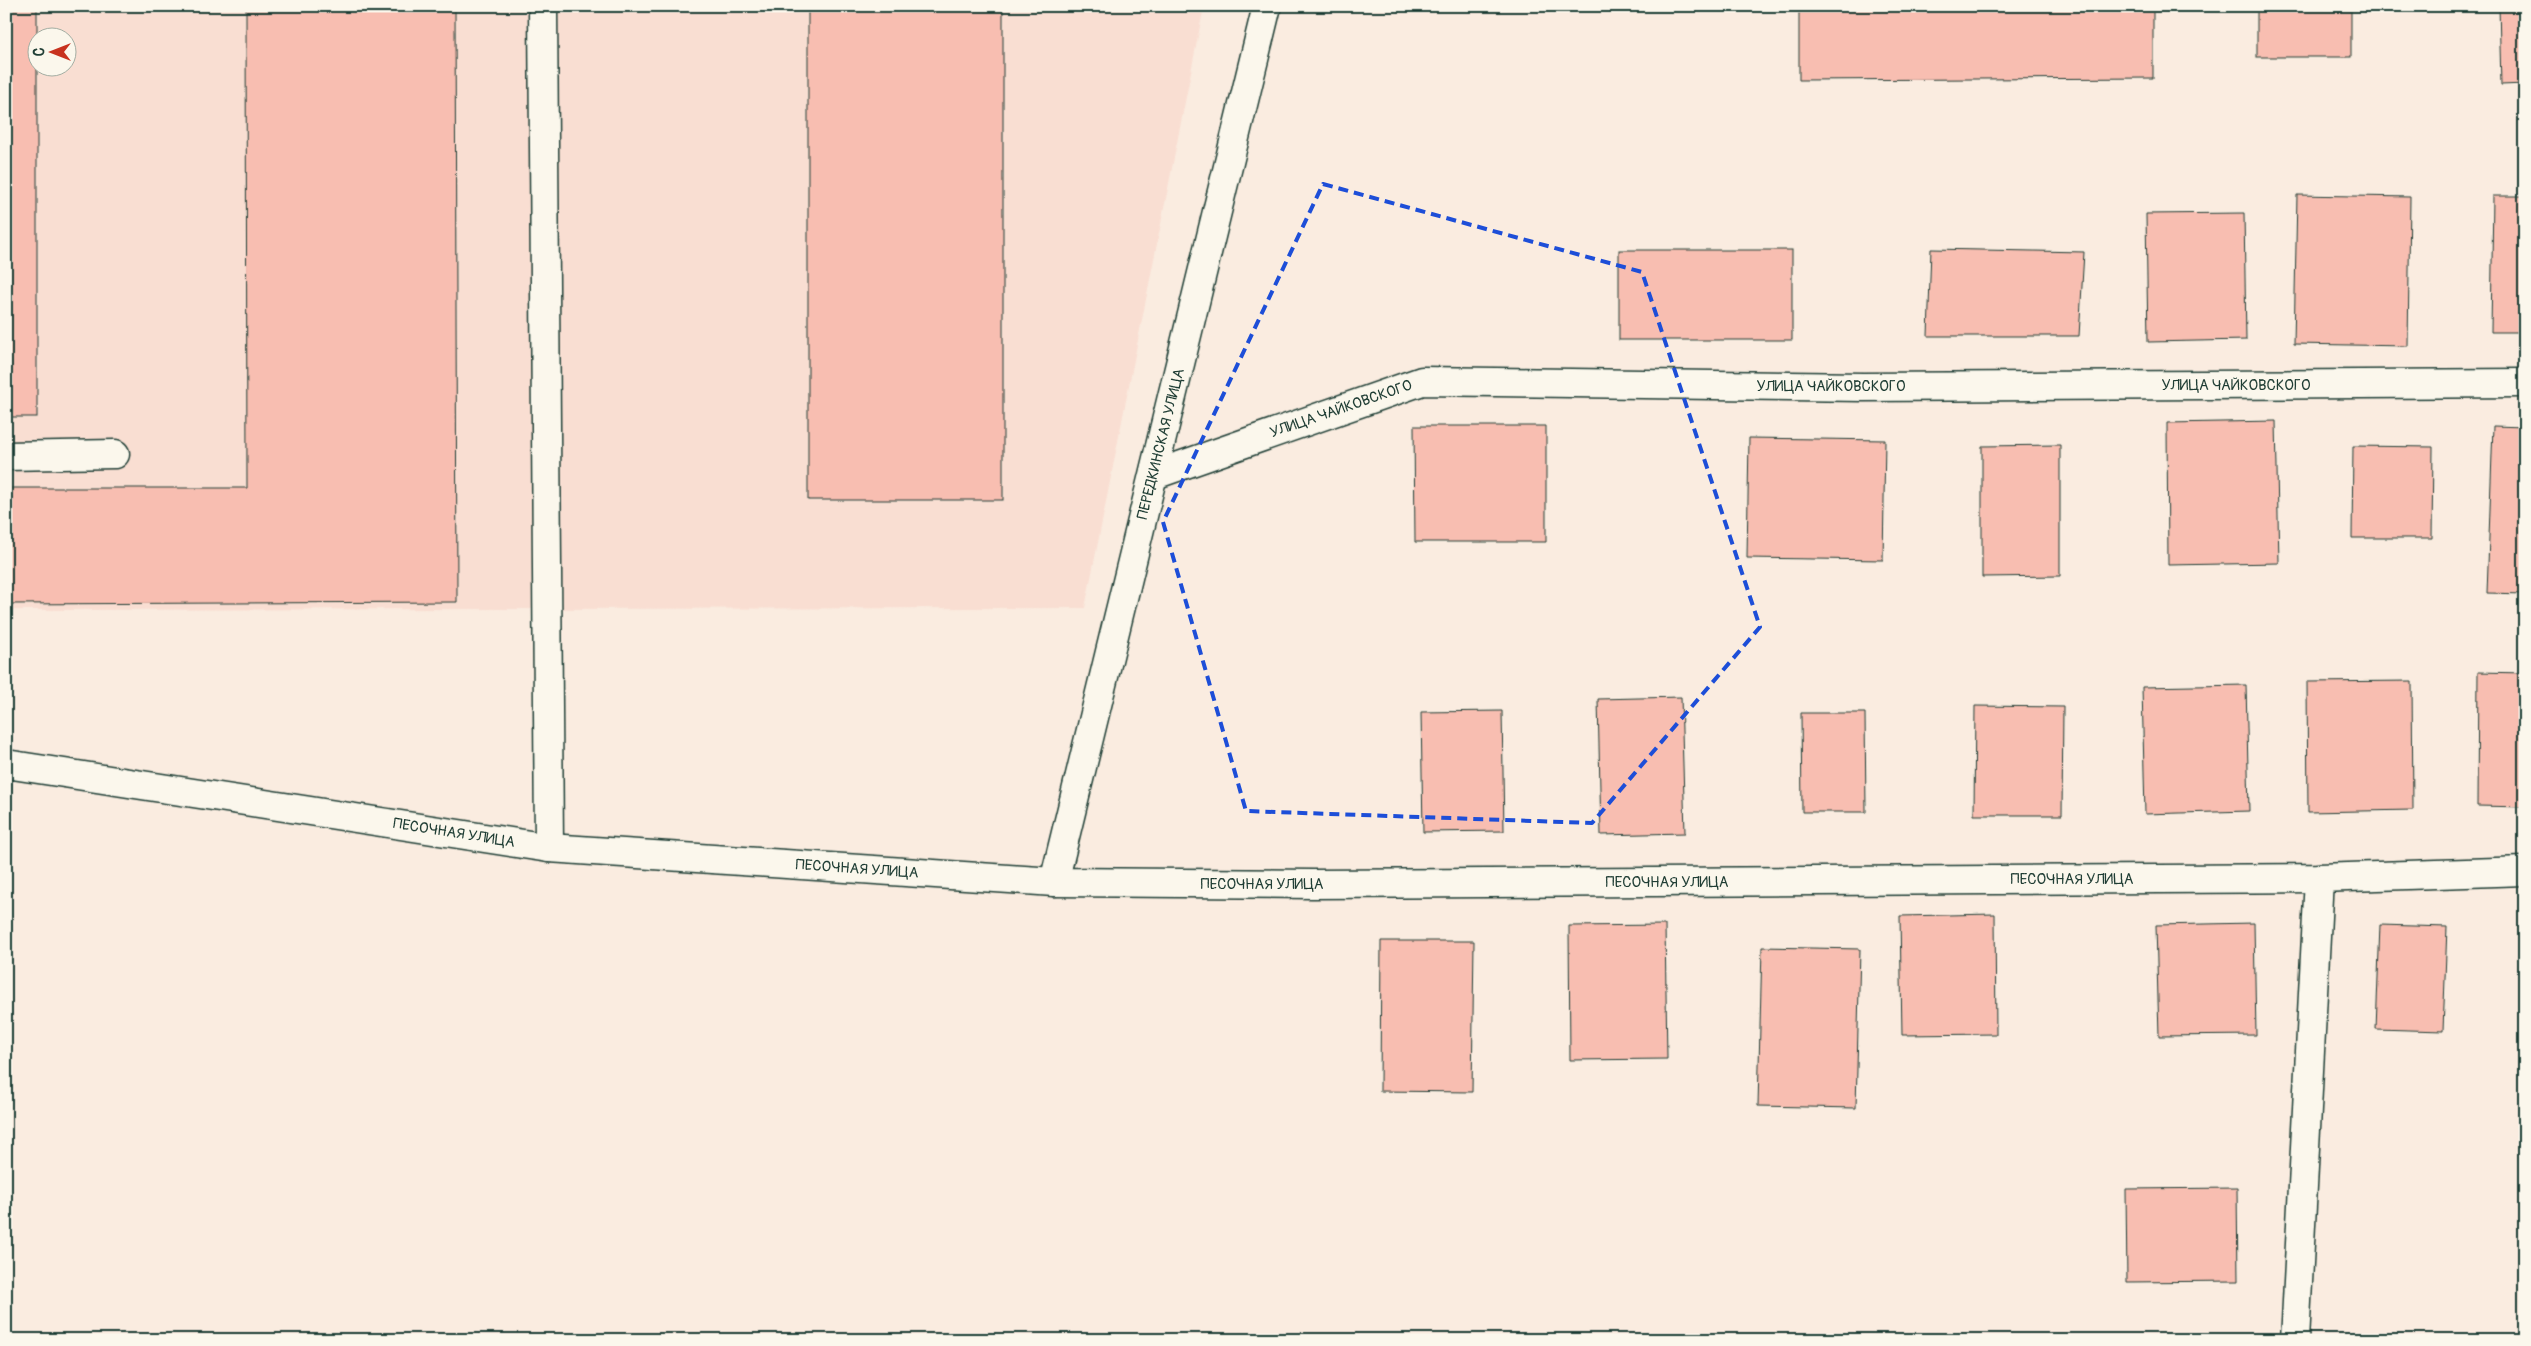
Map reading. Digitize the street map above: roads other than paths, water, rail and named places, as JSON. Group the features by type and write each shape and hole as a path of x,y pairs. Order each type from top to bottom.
{"street":[{"path":"543,6 549,848"},
{"name":"ПЕРЕДКИНСКАЯ УЛИЦА","path":"1054,882 1267,6"},
{"name":"УЛИЦА ЧАЙКОВСКОГО","path":"1154,475 1422,381 1863,387 2525,383"},
{"path":"6,456 115,454"},
{"name":"ПЕСОЧНАЯ УЛИЦА","path":"6,764 549,848 1054,882 1323,884 2319,878 2525,871"},
{"path":"2295,1340 2319,878"}]}
